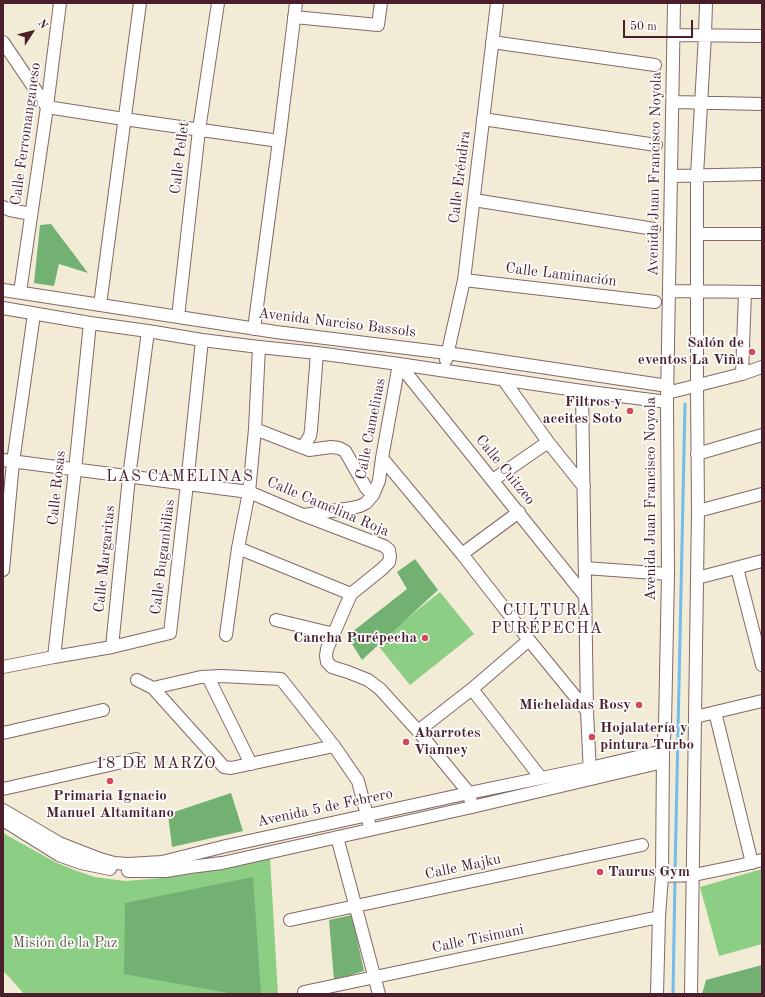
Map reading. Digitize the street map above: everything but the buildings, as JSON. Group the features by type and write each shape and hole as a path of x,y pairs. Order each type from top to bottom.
{"street":[{"name":"Calle Ferromanganeso","path":"20,292 47,107 60,3"},
{"path":"100,305 140,3"},
{"name":"Calle Pellet","path":"178,317 199,130 218,3"},
{"path":"254,329 296,3"},
{"path":"294,17 378,25 381,3"},
{"name":"Calle Eréndira","path":"443,371 464,280 497,3"},
{"name":"Avenida Juan Francisco Noyola","path":"657,994 659,917 666,876 663,756 668,574 667,394 674,3"},
{"path":"691,994 690,876 695,717 698,510 697,175 706,3"},
{"path":"674,35 762,36"},
{"path":"3,42 47,107 279,141"},
{"path":"492,42 655,65"},
{"path":"672,102 762,104"},
{"path":"484,119 656,145"},
{"path":"671,176 762,174"},
{"path":"474,200 654,229"},
{"path":"3,207 10,210 31,214"},
{"path":"697,234 762,234"},
{"name":"Calle Laminación","path":"464,280 655,302"},
{"name":"Avenida Narciso Bassols","path":"3,290 254,329 447,353 667,394"},
{"path":"669,291 762,292"},
{"path":"742,374 745,292"},
{"path":"3,308 90,323 148,330 202,340 259,348 318,353 582,391 667,394 742,374 762,367"},
{"path":"3,570 8,461 34,314"},
{"name":"Calle Rosas","path":"54,657 76,470 90,323"},
{"name":"Calle Margaritas","path":"112,647 129,477 148,330"},
{"name":"Calle Bugambilias","path":"3,668 112,647 170,633 202,340"},
{"path":"226,635 238,548 249,492 255,429 259,348"},
{"path":"303,447 310,436 311,430 318,353"},
{"name":"Calle Camelinas","path":"303,515 360,506 373,495 379,481 399,364"},
{"name":"Calle Cuitzeo","path":"399,364 586,596"},
{"path":"503,379 548,442 584,487"},
{"path":"582,391 587,711 590,773"},
{"path":"255,429 309,450 331,447 339,448 345,452 366,488 373,495"},
{"path":"697,454 762,435"},
{"path":"493,480 548,442"},
{"path":"382,458 462,554 587,711"},
{"name":"Calle Camelina Roja","path":"8,461 249,492 303,515 384,546 389,550 389,562 351,594"},
{"path":"698,510 762,494"},
{"path":"462,554 519,512"},
{"path":"238,548 351,594 327,649 327,662 332,667 368,680 380,689 418,731 469,793 472,807"},
{"path":"697,578 762,561"},
{"path":"585,568 668,574"},
{"path":"737,568 762,665"},
{"path":"276,620 334,634"},
{"path":"418,731 472,689 529,640"},
{"path":"153,688 201,677 221,676 281,679 334,746 358,781 371,830"},
{"path":"208,677 251,764"},
{"path":"137,680 153,688 224,767 230,768 251,764 334,746"},
{"path":"472,689 541,778"},
{"path":"695,717 762,701"},
{"path":"3,733 103,710"},
{"path":"666,876 690,876 757,861 715,712"},
{"name":"Avenida 5 de Febrero","path":"3,820 59,855 80,863 121,871 166,871 222,863 472,807 590,773 663,756"},
{"path":"3,789 136,759"},
{"name":"Avenida 5 de Febrero","path":"3,810 59,843 100,859 114,863 128,864 162,862 541,778 590,773"},
{"path":"337,837 379,994"},
{"name":"Calle Majku","path":"290,920 642,845"},
{"path":"217,849 222,863"},
{"name":"Calle Tisimani","path":"304,992 659,917"}],"green space":[{"path":"51,224 88,273 59,264 54,286 34,283 40,225"},
{"path":"415,559 438,590 362,660 347,636 407,589 397,572"},
{"name":"Cancha Purépecha","path":"440,592 474,634 410,685 376,643"},
{"path":"231,793 243,831 172,847 168,814"},
{"name":"Misión de la Paz","path":"3,833 55,862 77,871 95,877 125,881 163,878 270,858 278,994 24,994 3,971"},
{"path":"762,869 762,944 719,956 700,887"},
{"path":"253,877 261,994 234,994 124,974 125,903"},
{"path":"352,915 364,971 334,980 329,920"},
{"path":"762,965 762,994 702,994 706,980"}],"waterway":[{"path":"675,872 685,404"},
{"path":"673,994 675,878"}],"place":[{"name":"Salón de eventos La Viña","path":"752,352"},
{"name":"Filtros y aceites Soto","path":"630,411"},
{"name":"Cancha Purépecha","path":"425,638"},
{"name":"Micheladas Rosy","path":"639,705"},
{"name":"Hojalatería y pintura Turbo","path":"592,737"},
{"name":"Abarrotes Vianney","path":"406,742"},
{"name":"Primaria Ignacio Manuel Altamitano","path":"110,781"},
{"name":"Taurus Gym","path":"600,872"}],"district":[{"name":"LAS CAMELINAS","path":"180,477"},
{"name":"CULTURA PURÉPECHA","path":"547,620"},
{"name":"18 DE MARZO","path":"156,764"}]}
